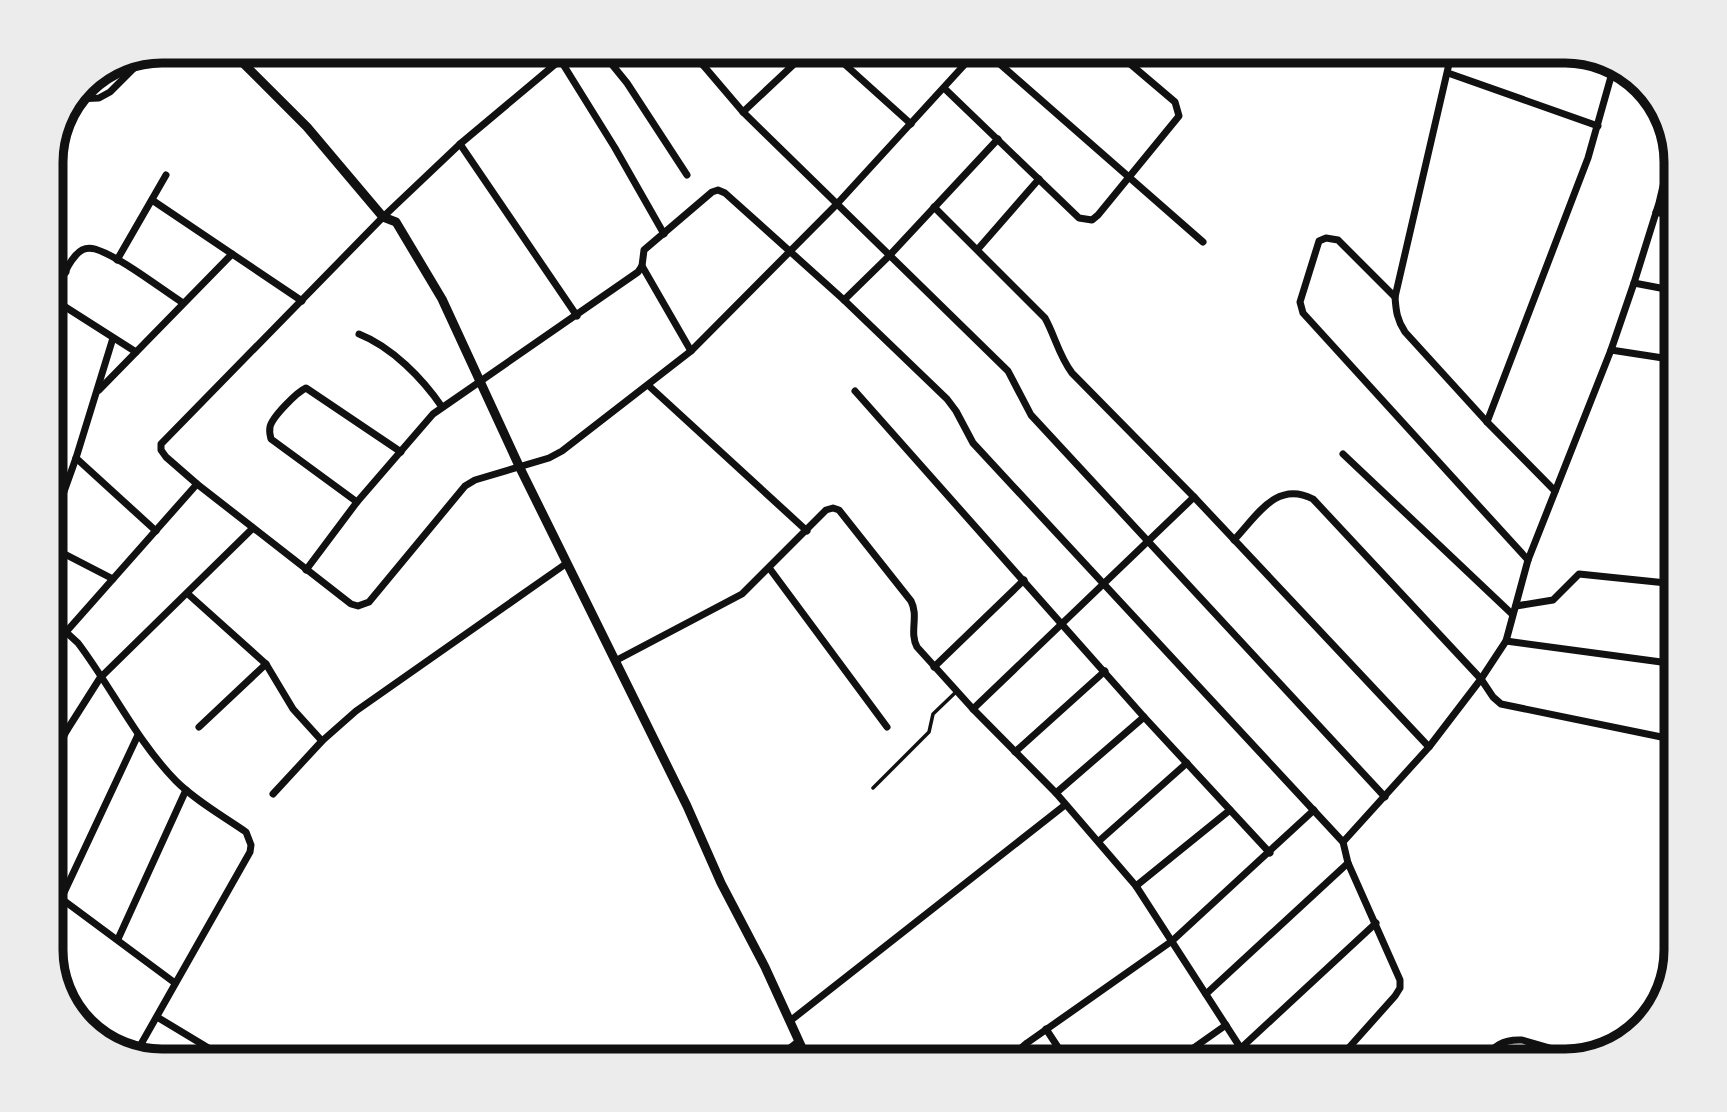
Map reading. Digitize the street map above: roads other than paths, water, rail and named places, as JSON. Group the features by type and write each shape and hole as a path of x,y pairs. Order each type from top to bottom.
{"street":[{"path":"243,63 307,127 383,217 396,222 442,299 520,468 687,806 721,883 803,1049"},
{"path":"559,63 460,144 383,217 165,438 161,450 166,457 252,529 351,604 364,606 465,486 475,480 520,468 562,451 691,351 836,205 966,63"},
{"path":"562,63 664,234"},
{"path":"611,63 627,83 687,175"},
{"path":"743,112 795,63"},
{"path":"843,63 911,124"},
{"path":"999,63 1203,242"},
{"path":"944,88 1079,218 1087,220 1098,215 1179,116 1175,102 1129,63"},
{"path":"1450,63 1395,297 1398,321 1487,422 1555,491"},
{"path":"703,65 743,112 1008,371 1031,415 1385,797"},
{"path":"87,99 99,98 107,94 134,68"},
{"path":"1448,73 1598,126"},
{"path":"1487,422 1598,126 1612,75"},
{"path":"844,300 889,256 998,139"},
{"path":"460,144 576,316"},
{"path":"117,260 166,175"},
{"path":"978,249 1039,179"},
{"path":"1343,842 1429,747 1506,642 1528,560 1611,350 1664,180"},
{"path":"306,570 358,502 433,414 638,272 642,266 644,250 712,192 725,192 844,300 947,399 973,443 1343,842 1348,863 1398,971 1400,988 1347,1049"},
{"path":"152,200 302,301"},
{"path":"934,207 1045,318 1060,355 1072,373 1194,497 1429,747"},
{"path":"1656,212 1664,214"},
{"path":"1395,297 1338,240 1326,238 1319,242 1300,302 1303,313 1528,560"},
{"path":"63,281 74,256 81,250 96,249 183,303"},
{"path":"96,393 232,254"},
{"path":"642,266 691,351"},
{"path":"1634,283 1664,289"},
{"path":"63,306 136,352"},
{"path":"359,334 407,366 422,380 442,407"},
{"path":"63,494 113,338"},
{"path":"1611,350 1664,358"},
{"path":"649,386 807,531"},
{"path":"358,502 271,439 270,426 275,418 306,388 401,452"},
{"path":"855,391 1144,717 1269,853"},
{"path":"1343,454 1514,610"},
{"path":"76,458 156,531"},
{"path":"66,632 197,484"},
{"path":"1234,540 1276,497 1288,492 1303,494 1313,499 1481,679 1501,704 1664,738"},
{"path":"973,709 1194,497"},
{"path":"615,661 730,602 752,587 826,510 839,510 915,607 913,641 973,709 1056,793 1136,886 1241,1048 1376,923"},
{"path":"63,738 100,678 252,529"},
{"path":"63,553 113,579"},
{"path":"273,794 322,741 356,711 567,563"},
{"path":"770,569 887,727"},
{"path":"1514,610 1553,600 1579,574 1664,583"},
{"path":"934,667 1024,580"},
{"path":"188,594 266,664 293,709 322,741"},
{"path":"63,630 84,652 138,735 186,790 246,832 251,845 250,852 140,1047"},
{"path":"1506,642 1664,662"},
{"path":"199,727 266,664"},
{"path":"1015,752 1105,671"},
{"path":"1056,793 1144,717"},
{"path":"63,728 67,730"},
{"path":"63,895 138,735"},
{"path":"1099,841 1187,764"},
{"path":"118,939 186,790"},
{"path":"790,1021 1065,805"},
{"path":"1136,886 1230,810"},
{"path":"1021,1049 1172,941 1314,810"},
{"path":"1206,993 1348,863"},
{"path":"63,900 175,983"},
{"path":"157,1017 210,1049"},
{"path":"1192,1049 1226,1025"},
{"path":"1046,1029 1059,1049"},
{"path":"1494,1049 1499,1044 1512,1040 1549,1049"},
{"path":"789,1049 799,1041"}],"lane":[{"path":"873,788 929,733 932,715 957,691"}]}
